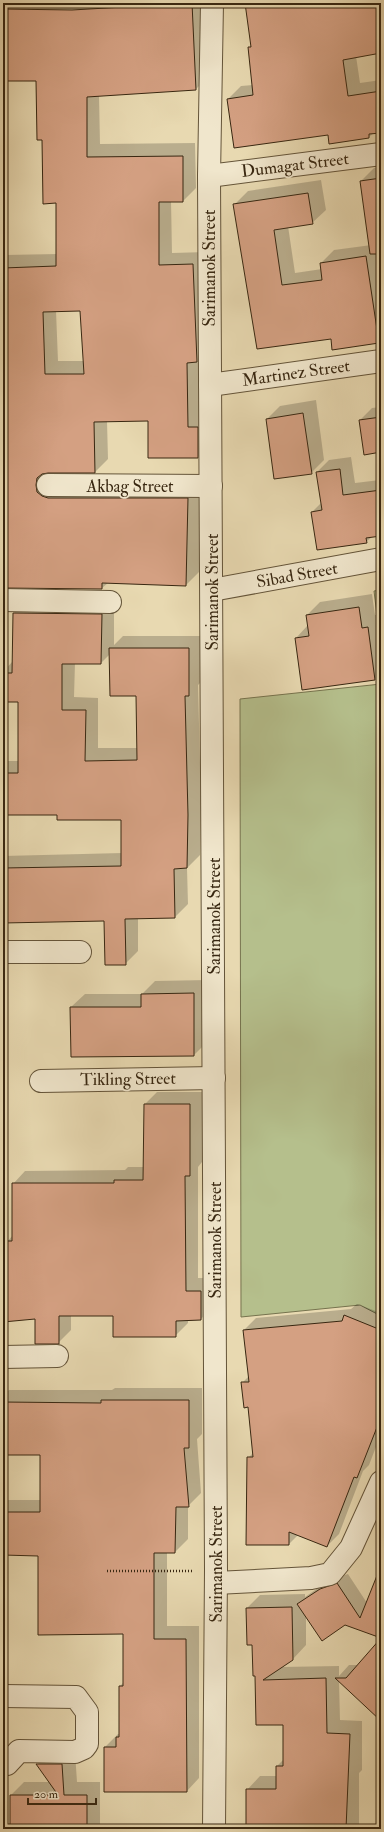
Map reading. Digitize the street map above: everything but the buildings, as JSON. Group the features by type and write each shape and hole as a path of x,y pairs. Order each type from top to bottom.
{"street":[{"name":"Sarimanok Street","path":"212,3 209,176 216,1576 214,1829"},
{"name":"Dumagat Street","path":"209,176 381,154"},
{"name":"Martinez Street","path":"210,385 381,361"},
{"name":"Akbag Street","path":"48,485 211,486"},
{"name":"Sibad Street","path":"212,590 381,559"},
{"path":"3,600 110,602"},
{"path":"3,952 80,952"},
{"name":"Tikling Street","path":"41,1081 214,1078"},
{"path":"3,1357 57,1356"},
{"path":"216,1576 311,1578 330,1574 351,1548 381,1482"},
{"path":"3,1696 76,1697 87,1712 87,1744 84,1748 75,1752 19,1751 5,1764"},
{"path":"5,1764 64,1765"}],"path":[{"path":"107,1571 216,1576"}],"green space":[{"path":"381,590 381,648 374,591"},
{"path":"381,684 381,1316 360,1305 241,1317 240,699"}]}
